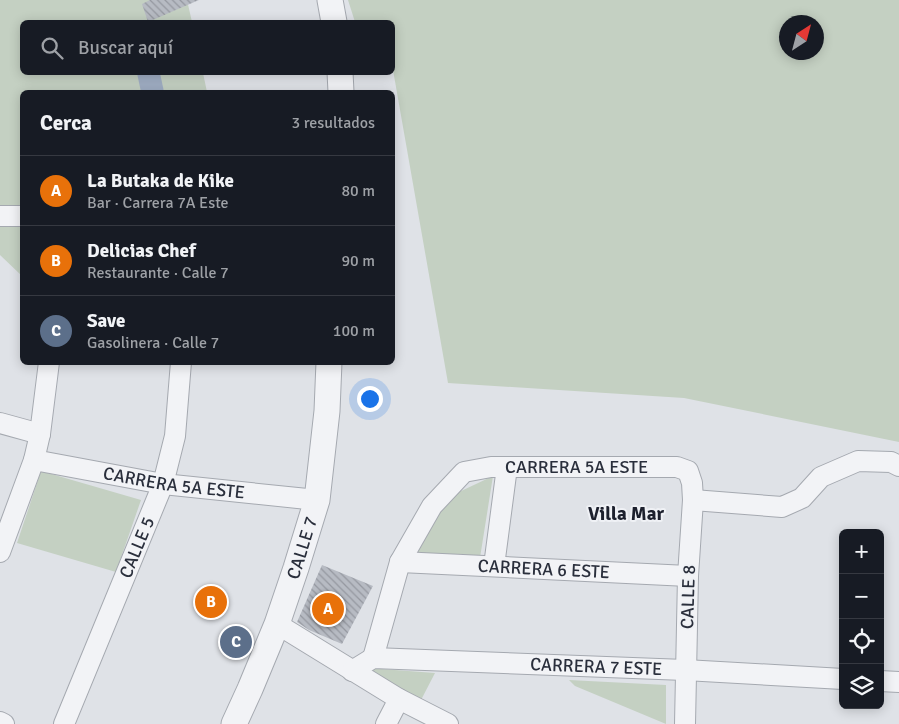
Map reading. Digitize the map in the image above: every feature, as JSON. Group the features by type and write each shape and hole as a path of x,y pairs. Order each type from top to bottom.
{"street":[{"path":"330,0 334,20"},
{"path":"340,75 341,90"},
{"path":"0,216 20,216"},
{"path":"0,552 5,527 34,460 40,434 50,365"},
{"name":"CALLE 5","path":"64,724 163,484 174,436 181,365"},
{"name":"CALLE 7","path":"234,724 277,624 317,500 327,411 329,365"},
{"path":"0,423 40,434"},
{"name":"CARRERA 5A ESTE","path":"34,460 163,484 317,500"},
{"path":"693,500 782,506 802,498 821,477 858,461 892,462 899,466"},
{"name":"CARRERA 5A ESTE","path":"400,562 432,506 464,472 491,467 677,467 688,471"},
{"path":"494,566 507,467"},
{"name":"CALLE 8","path":"685,724 688,576 693,500 692,482 688,471"},
{"path":"352,671 373,658 400,562"},
{"name":"CARRERA 6 ESTE","path":"400,562 688,576"},
{"path":"277,624 399,699 448,724"},
{"name":"CARRERA 7 ESTE","path":"373,658 685,670 839,679"},
{"path":"884,681 899,682"},
{"path":"386,724 399,699"},
{"path":"0,722 4,724"}],"green space":[{"path":"0,0 187,0 192,20 20,20 20,75 203,75 207,90 20,90 20,274 0,255"},
{"path":"348,0 899,0 899,442 684,398 448,383 394,75 395,20 354,20"},
{"path":"41,471 141,500 116,572 17,543"},
{"path":"493,476 479,564 413,557 435,515 459,492"},
{"path":"368,668 435,673 421,700 364,672"},
{"path":"569,680 666,685 666,724 575,686"}],"water":[{"path":"137,75 160,75 164,90 141,90"}],"building":[{"path":"150,0 199,0 153,20 147,20 142,4"},
{"path":"322,565 373,586 342,644 309,630 297,622"},
{"path":"234,631 247,639 238,653 225,645"}],"place":[{"name":"Delicias Chef","path":"211,602"},
{"name":"La Butaka de Kike","path":"328,609"},
{"name":"Save","path":"236,642"}],"district":[{"name":"Villa Mar","path":"626,514"}]}
